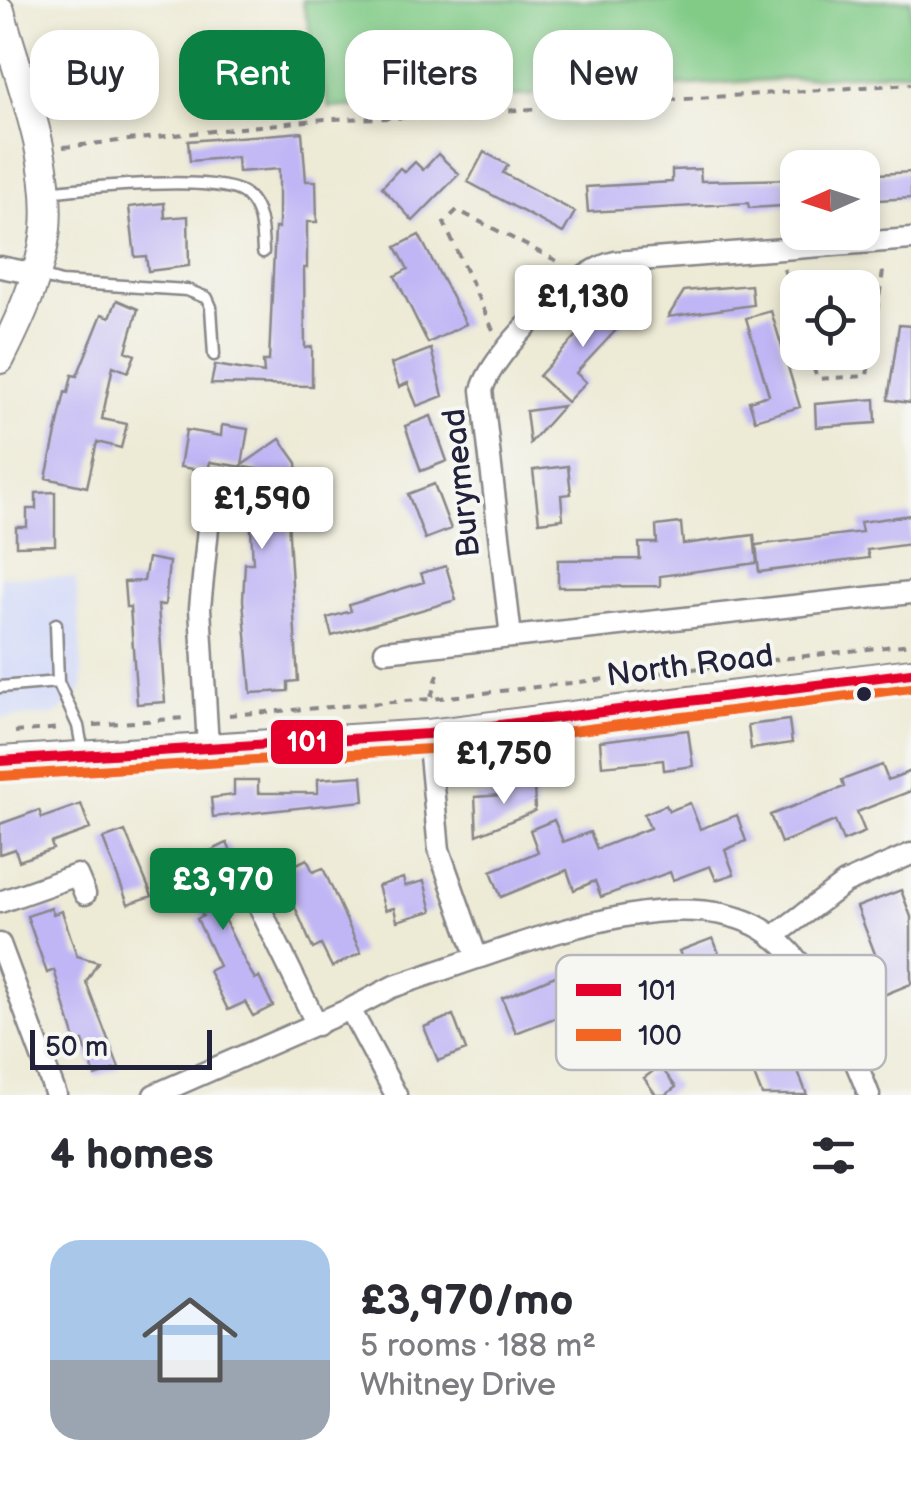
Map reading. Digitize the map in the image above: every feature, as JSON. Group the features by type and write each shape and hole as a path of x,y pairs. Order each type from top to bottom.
{"main road":[{"path":"0,11 46,192 46,232 36,274 0,359"},
{"name":"North Road","path":"0,761 84,759 428,734 911,673"}],"street":[{"name":"Burymead","path":"511,636 481,405 485,380 506,351 578,278 599,265 615,262 911,239"},
{"path":"0,267 36,274"},
{"path":"208,747 200,608 209,518"},
{"path":"184,543 206,545"},
{"path":"384,651 911,592"},
{"path":"428,734 440,850 476,958"},
{"path":"773,937 845,883 911,854"},
{"path":"0,902 77,875 85,894"},
{"path":"258,904 317,1024"},
{"path":"154,1095 392,987 604,921 666,912 736,918 773,937 788,955"},
{"path":"0,944 56,1095"},
{"path":"350,1008 396,1095"},
{"path":"858,1070 869,1095"}],"lane":[{"path":"46,192 108,185 225,185 248,196 257,210 264,252"},
{"path":"36,274 61,282 188,290 200,295 211,306 214,355"},
{"path":"56,624 58,682 78,726 84,759"},
{"path":"0,687 58,682"}],"path":[{"path":"38,150 325,119 396,118 911,84"},
{"path":"506,351 488,323 444,223 457,210 568,267 578,278"},
{"path":"880,281 885,241"},
{"path":"778,250 784,270"},
{"path":"814,370 817,379 868,376 869,370"},
{"path":"431,698 447,644"},
{"path":"0,733 431,698 911,644"}],"shaded area":[{"path":"0,576 76,578 83,689 55,715 0,718"}],"green space":[{"path":"302,0 911,0 911,71 673,86 673,30 533,30 533,95 513,96 513,30 345,30 345,107 329,108 325,92 325,30 310,30"}],"building":[{"path":"302,132 306,181 316,181 317,222 307,222 304,268 305,348 312,347 312,386 211,384 215,365 264,373 263,361 269,361 275,228 279,228 279,169 238,172 237,157 190,161 188,141"},
{"path":"484,152 508,165 503,173 575,212 563,233 468,182"},
{"path":"438,154 459,174 413,221 382,187 400,168 405,172 415,162 423,170"},
{"path":"700,169 701,181 780,179 780,206 749,208 748,203 588,212 586,187 672,182 672,170"},
{"path":"911,172 911,198 880,200 880,174"},
{"path":"164,203 165,218 188,216 189,266 148,271 146,256 135,257 129,207"},
{"path":"419,235 466,324 428,343 395,276 408,269 396,247"},
{"path":"751,285 753,305 668,317 684,291"},
{"path":"613,297 631,314 576,373 586,382 567,402 539,376"},
{"path":"117,300 138,309 126,351 135,355 128,372 113,366 102,419 127,424 121,448 97,442 87,487 46,478 65,392 68,393 72,375 77,376 102,314 110,317"},
{"path":"771,311 780,341 780,370 789,370 800,407 755,420 749,401 769,395 746,318"},
{"path":"899,325 911,326 911,403 888,400"},
{"path":"431,349 443,396 417,406 408,383 399,387 391,364"},
{"path":"875,399 876,423 816,427 815,404"},
{"path":"563,406 530,443 526,411"},
{"path":"431,416 447,461 421,471 405,426"},
{"path":"222,425 248,429 242,465 280,439 297,463 301,513 288,519 298,681 288,682 288,691 251,693 243,600 245,563 253,563 250,512 261,511 257,469 210,462 208,471 180,467 186,430 221,436"},
{"path":"568,466 571,494 561,495 563,519 539,522 533,470"},
{"path":"434,484 451,529 425,539 408,494"},
{"path":"55,492 55,545 16,546 16,527 27,527 27,509 36,509 36,493"},
{"path":"911,515 911,544 867,550 869,558 759,572 756,545 862,532 860,522"},
{"path":"681,523 683,544 754,535 757,563 660,576 660,586 558,587 558,560 640,559 639,543 657,543 656,526"},
{"path":"148,558 169,562 165,605 158,605 165,702 137,704 130,607 126,607 124,582 144,581"},
{"path":"446,566 456,600 332,636 327,618 351,611 349,605 424,582 421,573"},
{"path":"789,720 792,743 751,749 748,725"},
{"path":"688,730 693,766 664,770 663,760 602,766 600,741"},
{"path":"882,765 888,780 911,771 911,791 857,812 865,832 843,841 835,821 781,843 770,815 844,787 842,780"},
{"path":"362,776 364,801 213,817 211,798 234,795 234,780 258,780 258,793 318,793 318,779"},
{"path":"534,784 535,811 477,835 475,797 502,795 502,786"},
{"path":"690,803 700,829 737,815 746,841 725,850 734,874 716,880 710,866 673,880 670,872 601,897 595,881 574,890 567,870 501,897 491,871 538,852 530,830 554,820 563,842 590,832 597,849 650,828 644,814 666,805 669,811"},
{"path":"81,804 90,829 51,843 53,849 19,861 15,849 0,854 0,824 39,810 42,818"},
{"path":"125,831 152,896 128,904 103,839"},
{"path":"227,843 239,868 207,884 247,966 255,979 259,977 273,1006 253,1016 245,1002 228,1010 209,971 219,966 197,919 203,916 179,866"},
{"path":"307,859 313,872 323,868 361,953 332,967 321,945 313,949 280,872"},
{"path":"403,878 405,886 424,881 432,911 397,921 394,908 385,910 378,886"},
{"path":"901,890 911,917 911,984 886,994 886,955 875,955 857,907"},
{"path":"51,908 53,914 62,911 77,956 98,962 86,982 119,1068 95,1076 83,1041 76,1043 54,970 47,973 27,916"},
{"path":"713,938 720,955 681,955 679,951"},
{"path":"556,976 556,1017 516,1033 502,998"},
{"path":"453,1015 466,1050 438,1061 424,1027"},
{"path":"655,1070 663,1070 676,1087 665,1095 656,1095 644,1078"},
{"path":"752,1070 798,1070 807,1095 762,1095"}],"transit line":[{"name":"101","path":"0,761 428,734 911,673"},
{"name":"100","path":"1,776 430,749 911,688"}]}
